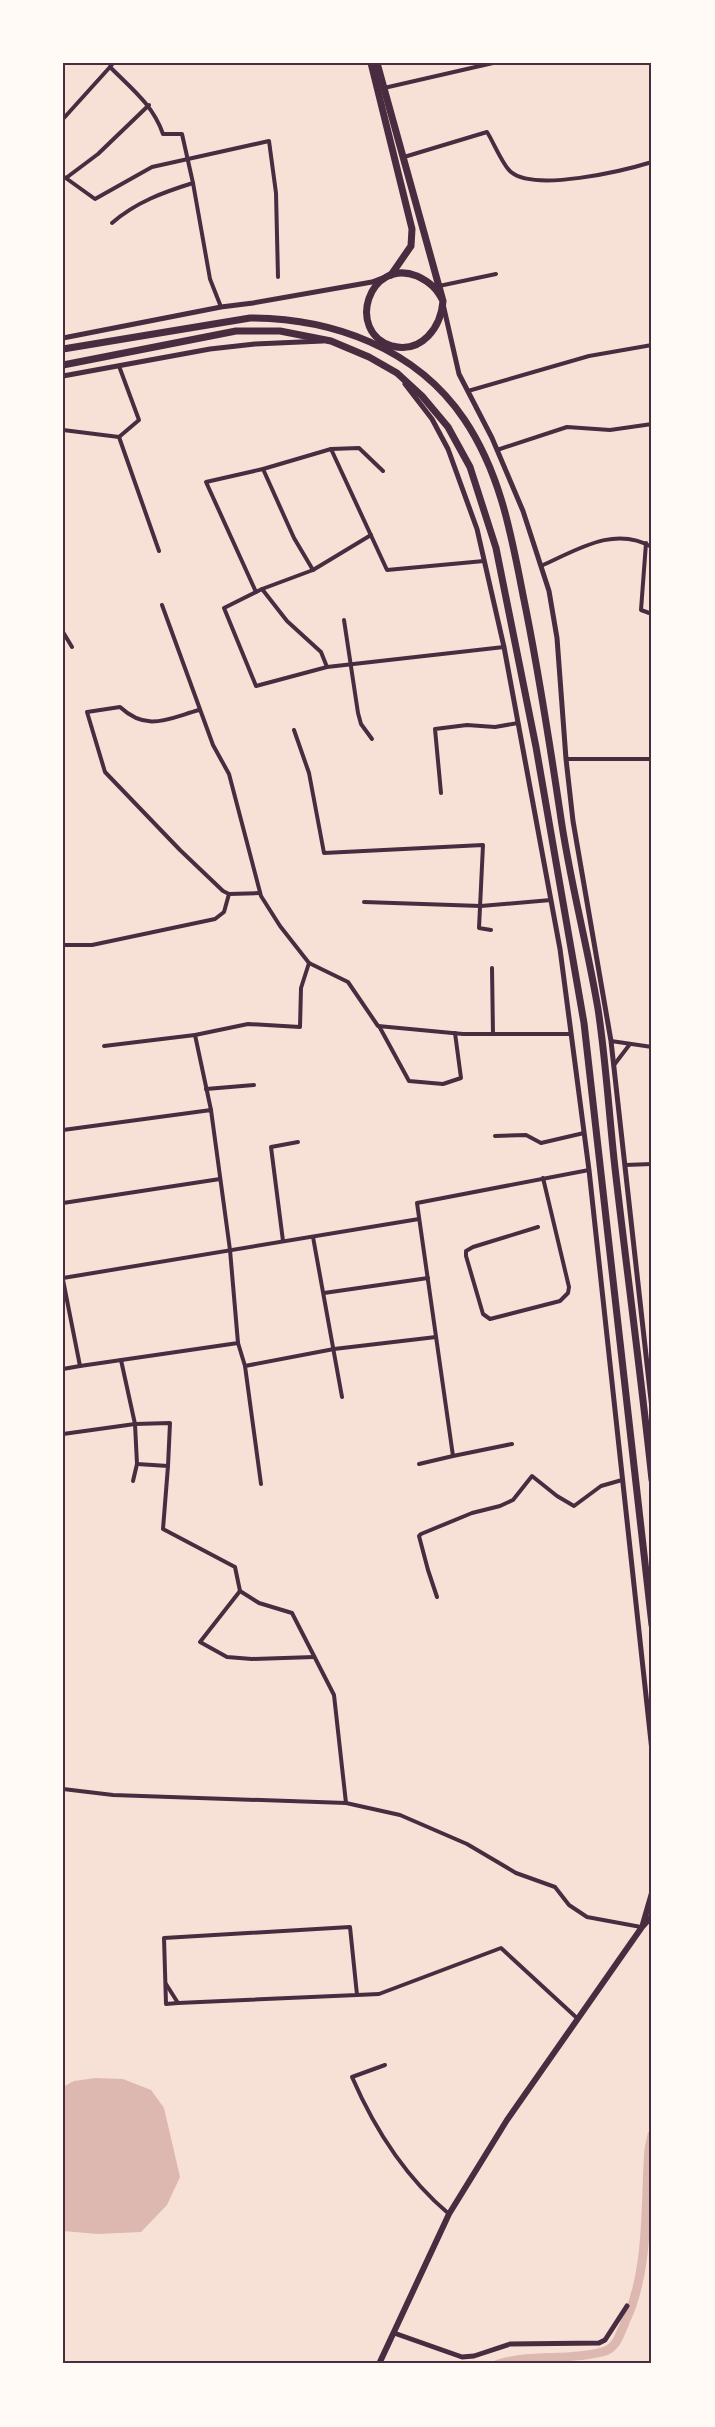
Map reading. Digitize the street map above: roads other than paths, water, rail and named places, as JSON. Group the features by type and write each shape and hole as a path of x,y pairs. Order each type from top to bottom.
{"highway":[{"path":"371,63 443,301 440,318 432,333 414,346 400,348 384,344 369,327 366,316 371,292 378,282 391,275 401,272 422,279 435,287 443,301"},
{"path":"377,63 412,229 411,246 391,275"},
{"path":"63,349 250,318 281,318 333,327 382,347 417,369 463,417 493,473 507,514 551,744 562,824 598,1009 652,1480"},
{"path":"63,365 236,332 280,331 331,341 369,357 397,373 422,396 448,427 470,467 485,509 500,566 536,747 584,1023 652,1625"},
{"path":"369,357 384,344"}],"main road":[{"path":"642,1927 652,1893"},
{"path":"379,2364 449,2214 507,2121 642,1927 652,1916"},
{"path":"642,1927 652,1925"}],"street":[{"path":"383,88 493,63"},
{"path":"63,119 111,65 149,105 158,118 163,134 182,134 210,279 220,307"},
{"path":"149,105 98,154 65,177 95,199 152,167 269,141 276,193 278,277"},
{"path":"399,160 488,132 511,172 532,180 563,181 652,162"},
{"path":"112,223 126,211 162,193 193,183"},
{"path":"439,286 496,274"},
{"path":"63,338 220,307 372,282 391,275"},
{"path":"443,301 459,374 497,450 533,535 549,591 558,638 566,759 573,821 611,1041 624,1165 649,1354 652,1409"},
{"path":"63,376 255,344 331,341"},
{"path":"468,391 589,356 652,345"},
{"path":"63,430 119,436 139,420 119,366"},
{"path":"397,373 432,419 448,449 477,529 504,647 560,949 589,1170 652,1751"},
{"path":"497,450 567,427 610,430 652,424"},
{"path":"119,436 159,551"},
{"path":"256,592 206,482 263,469 331,449 359,448 383,471"},
{"path":"331,449 387,570 485,561"},
{"path":"263,469 294,538 313,570"},
{"path":"371,534 313,570 262,589 224,608 256,686 327,667 504,647"},
{"path":"541,566 600,540 614,537 630,538 652,547"},
{"path":"646,543 641,610 652,614"},
{"path":"262,589 287,621 321,652 327,667"},
{"path":"162,605 199,710 213,745 229,774 261,893 280,926 309,963 348,982 378,1026 409,1081 443,1084 461,1078 454,1033"},
{"path":"344,620 358,713 372,739"},
{"path":"63,632 72,647"},
{"path":"199,710 152,723 132,718 120,707 87,712 105,772 180,850 229,894 261,893"},
{"path":"441,793 435,729 467,724 495,727 518,723"},
{"path":"294,730 309,773 324,853 483,845 479,928 491,930"},
{"path":"566,759 652,759"},
{"path":"63,945 92,945 215,919 224,912 229,894"},
{"path":"364,903 481,906 550,900"},
{"path":"104,1046 195,1035 248,1024 300,1027 302,988 309,963"},
{"path":"492,968 493,1035"},
{"path":"378,1026 493,1035 572,1034"},
{"path":"195,1035 211,1110 230,1250 238,1343 245,1366 261,1484"},
{"path":"611,1041 652,1047"},
{"path":"614,1066 630,1044"},
{"path":"206,1089 254,1085"},
{"path":"63,1130 211,1110"},
{"path":"495,1136 526,1135 541,1143 584,1133"},
{"path":"283,1241 272,1147 298,1143"},
{"path":"624,1165 652,1164"},
{"path":"453,1456 417,1203 589,1170"},
{"path":"538,1227 466,1251 483,1314 489,1319 561,1301 568,1293 569,1287 543,1178"},
{"path":"63,1203 220,1179"},
{"path":"80,1366 63,1279 419,1219"},
{"path":"313,1236 342,1397"},
{"path":"324,1293 428,1278"},
{"path":"245,1366 334,1349 436,1337"},
{"path":"63,1369 238,1343"},
{"path":"121,1360 135,1424 137,1464 133,1481"},
{"path":"63,1434 135,1424 170,1423 164,1528 234,1567 240,1591 258,1603 292,1613 334,1695 346,1803"},
{"path":"419,1464 512,1444"},
{"path":"137,1464 168,1466"},
{"path":"438,1597 421,1548 419,1536 421,1534 472,1513 513,1500 532,1476 574,1506 602,1486 622,1480"},
{"path":"240,1591 200,1642 227,1657 252,1659 314,1657"},
{"path":"63,1789 113,1795 346,1803 400,1815 467,1844 516,1873 555,1887 569,1905 587,1917 642,1927"},
{"path":"357,1995 350,1927 164,1938 166,2004 379,1994 501,1948 578,2019"},
{"path":"166,1984 178,2003"},
{"path":"385,2065 352,2077 366,2111 403,2168 426,2195 449,2214"},
{"path":"394,2333 462,2357 474,2356 510,2344 599,2343 605,2340 627,2306"}],"waterway":[{"path":"498,2364 524,2359 589,2355 607,2350 616,2342 631,2308 641,2269 649,2149 652,2135"}]}
